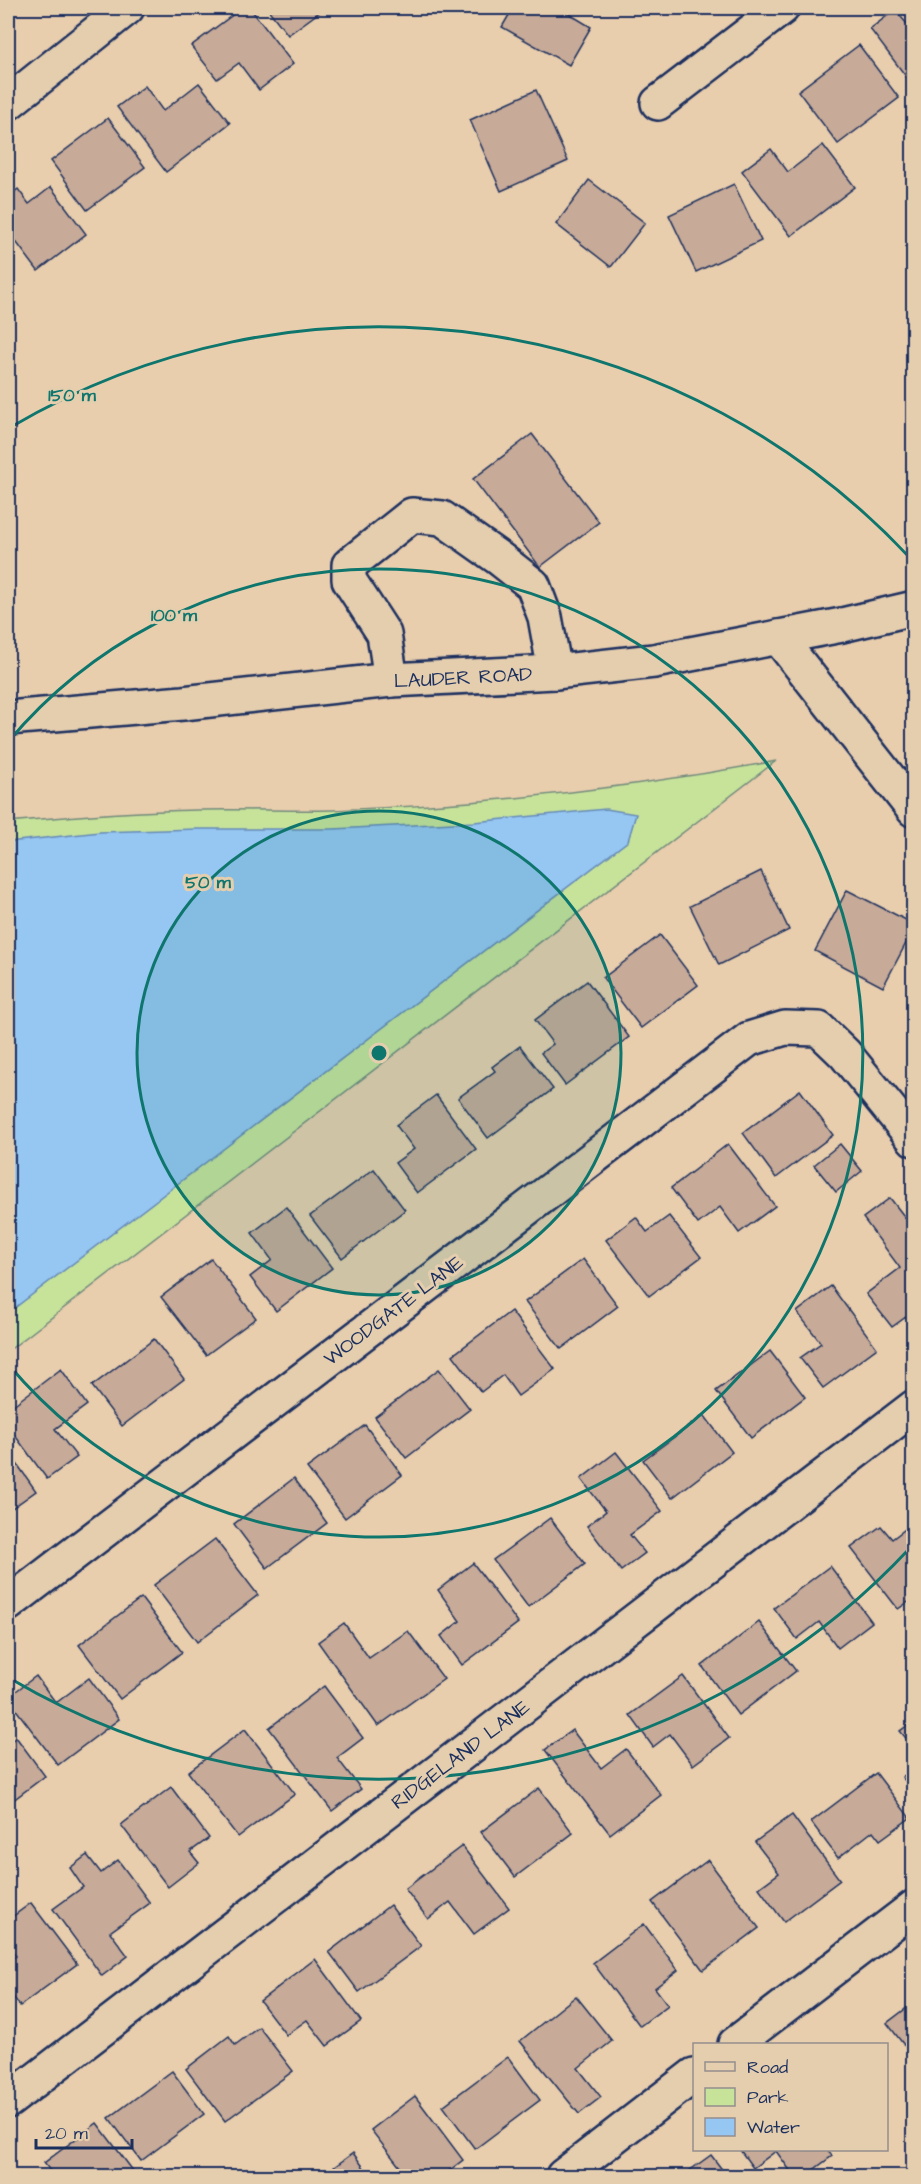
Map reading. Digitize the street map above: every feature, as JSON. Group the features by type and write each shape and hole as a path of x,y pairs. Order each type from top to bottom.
{"street":[{"path":"8,103 127,8"},
{"path":"658,103 782,8"},
{"path":"391,680 384,634 349,580 349,565 412,515 442,518 532,585 545,617 555,672"},
{"name":"LAUDER ROAD","path":"8,718 183,704 391,680 555,672 654,661 842,625 914,608"},
{"path":"778,637 914,810"},
{"name":"WOODGATE LANE","path":"8,1604 749,1039 785,1028 819,1029 845,1054 914,1139"},
{"name":"RIDGELAND LANE","path":"8,2102 914,1407"},
{"path":"736,2043 914,1907"},
{"path":"563,2176 693,2076"}],"green space":[{"path":"776,761 8,1351 8,822 150,811 334,810 445,804 611,787"}],"water":[{"path":"606,809 636,814 628,841 8,1313 8,842 100,832 333,829 474,822"}],"building":[{"path":"242,8 250,8 293,64 259,90 239,63 217,79 191,46"},
{"path":"267,8 325,8 288,35"},
{"path":"513,8 569,8 566,12 591,27 569,65 502,27"},
{"path":"895,10 914,32 914,87 870,29"},
{"path":"859,45 899,98 838,144 798,91"},
{"path":"199,83 230,123 166,172 117,107 145,86 163,111"},
{"path":"536,90 568,161 501,191 470,120"},
{"path":"108,118 145,167 87,210 51,161"},
{"path":"823,145 855,187 791,236 742,171 771,149 788,172"},
{"path":"589,180 645,223 611,267 556,224"},
{"path":"734,184 761,241 696,272 669,215"},
{"path":"51,187 86,234 38,271 8,231 8,197 18,189 29,204"},
{"path":"532,434 599,522 540,567 473,479"},
{"path":"761,871 789,930 719,965 690,906"},
{"path":"847,890 914,924 883,987 815,951"},
{"path":"660,935 698,985 641,1028 603,978"},
{"path":"587,981 629,1037 565,1085 541,1053 553,1044 535,1020"},
{"path":"520,1046 553,1089 488,1138 458,1098 495,1071 492,1067"},
{"path":"800,1090 833,1135 776,1178 743,1133"},
{"path":"436,1095 476,1149 417,1193 395,1163 414,1149 396,1125"},
{"path":"728,1144 775,1206 739,1233 720,1207 698,1224 671,1188"},
{"path":"840,1144 862,1171 836,1192 814,1165"},
{"path":"374,1169 405,1210 342,1258 310,1216"},
{"path":"890,1198 914,1229 914,1311 892,1327 866,1294 900,1268 863,1218"},
{"path":"286,1207 332,1268 276,1311 250,1277 272,1260 252,1233"},
{"path":"669,1216 701,1257 649,1296 606,1240 636,1217 647,1232"},
{"path":"211,1259 256,1318 206,1355 161,1297"},
{"path":"583,1259 618,1306 561,1349 525,1302"},
{"path":"831,1286 877,1348 823,1388 800,1358 821,1343 797,1312"},
{"path":"511,1311 555,1369 518,1396 503,1375 481,1392 453,1355"},
{"path":"154,1339 184,1379 122,1426 92,1386"},
{"path":"770,1351 805,1397 751,1438 716,1391"},
{"path":"61,1369 87,1405 55,1429 77,1457 47,1479 8,1426 8,1409"},
{"path":"439,1369 470,1409 406,1458 375,1417"},
{"path":"704,1415 732,1452 672,1498 643,1460"},
{"path":"365,1425 402,1475 345,1518 307,1468"},
{"path":"8,1451 36,1491 8,1511"},
{"path":"616,1452 662,1511 630,1535 645,1553 621,1571 587,1526 606,1511 581,1479"},
{"path":"294,1478 327,1523 267,1568 234,1524"},
{"path":"550,1518 585,1564 528,1607 493,1560"},
{"path":"912,1524 914,1526 914,1598 898,1609 851,1548 881,1526 892,1539"},
{"path":"215,1539 258,1595 197,1642 154,1585"},
{"path":"473,1563 518,1623 462,1665 441,1636 460,1621 438,1590"},
{"path":"830,1566 872,1622 838,1648 819,1622 797,1639 774,1608"},
{"path":"141,1598 182,1652 120,1699 79,1645"},
{"path":"759,1622 796,1671 738,1715 702,1666"},
{"path":"344,1623 369,1658 408,1631 444,1679 378,1726 318,1642"},
{"path":"36,1676 56,1703 89,1678 119,1719 58,1765 8,1699"},
{"path":"683,1676 729,1738 693,1765 670,1734 653,1747 630,1715"},
{"path":"324,1686 363,1738 337,1758 361,1789 332,1811 269,1728"},
{"path":"914,1721 914,1748 900,1731"},
{"path":"245,1729 295,1794 238,1837 188,1772"},
{"path":"572,1730 601,1768 626,1749 661,1795 610,1834 545,1750"},
{"path":"16,1737 45,1776 8,1804 8,1744"},
{"path":"914,1768 914,1791 902,1777"},
{"path":"876,1773 910,1818 880,1840 873,1831 838,1858 811,1822"},
{"path":"171,1787 209,1838 190,1852 199,1863 168,1887 121,1825"},
{"path":"539,1788 573,1833 515,1877 481,1832"},
{"path":"792,1815 840,1880 784,1922 759,1888 779,1873 755,1842"},
{"path":"462,1846 509,1908 474,1934 450,1902 428,1919 405,1889"},
{"path":"87,1855 101,1873 118,1860 150,1903 110,1932 128,1956 102,1976 53,1909 83,1887 70,1868"},
{"path":"708,1860 759,1928 703,1970 652,1902"},
{"path":"31,1903 77,1964 20,2006 8,1990 8,1962 16,1956 8,1944 8,1920"},
{"path":"390,1905 421,1946 359,1992 329,1952"},
{"path":"644,1924 678,1970 655,1988 668,2005 640,2026 593,1963"},
{"path":"315,1959 361,2021 327,2046 307,2020 286,2035 260,2001"},
{"path":"576,1996 612,2041 578,2068 601,2097 579,2114 520,2041"},
{"path":"912,2004 914,2006 914,2058 887,2023"},
{"path":"259,2027 293,2071 225,2121 186,2069 229,2036 235,2045"},
{"path":"508,2057 540,2100 475,2149 443,2106"},
{"path":"172,2071 204,2114 141,2161 109,2118"},
{"path":"415,2096 463,2160 442,2176 407,2176 371,2130"},
{"path":"97,2123 137,2176 54,2176 44,2163"},
{"path":"741,2151 776,2151 753,2168"},
{"path":"776,2151 828,2151 832,2156 805,2176 794,2176"},
{"path":"353,2153 370,2176 322,2176"},
{"path":"711,2155 727,2176 682,2176"}]}
